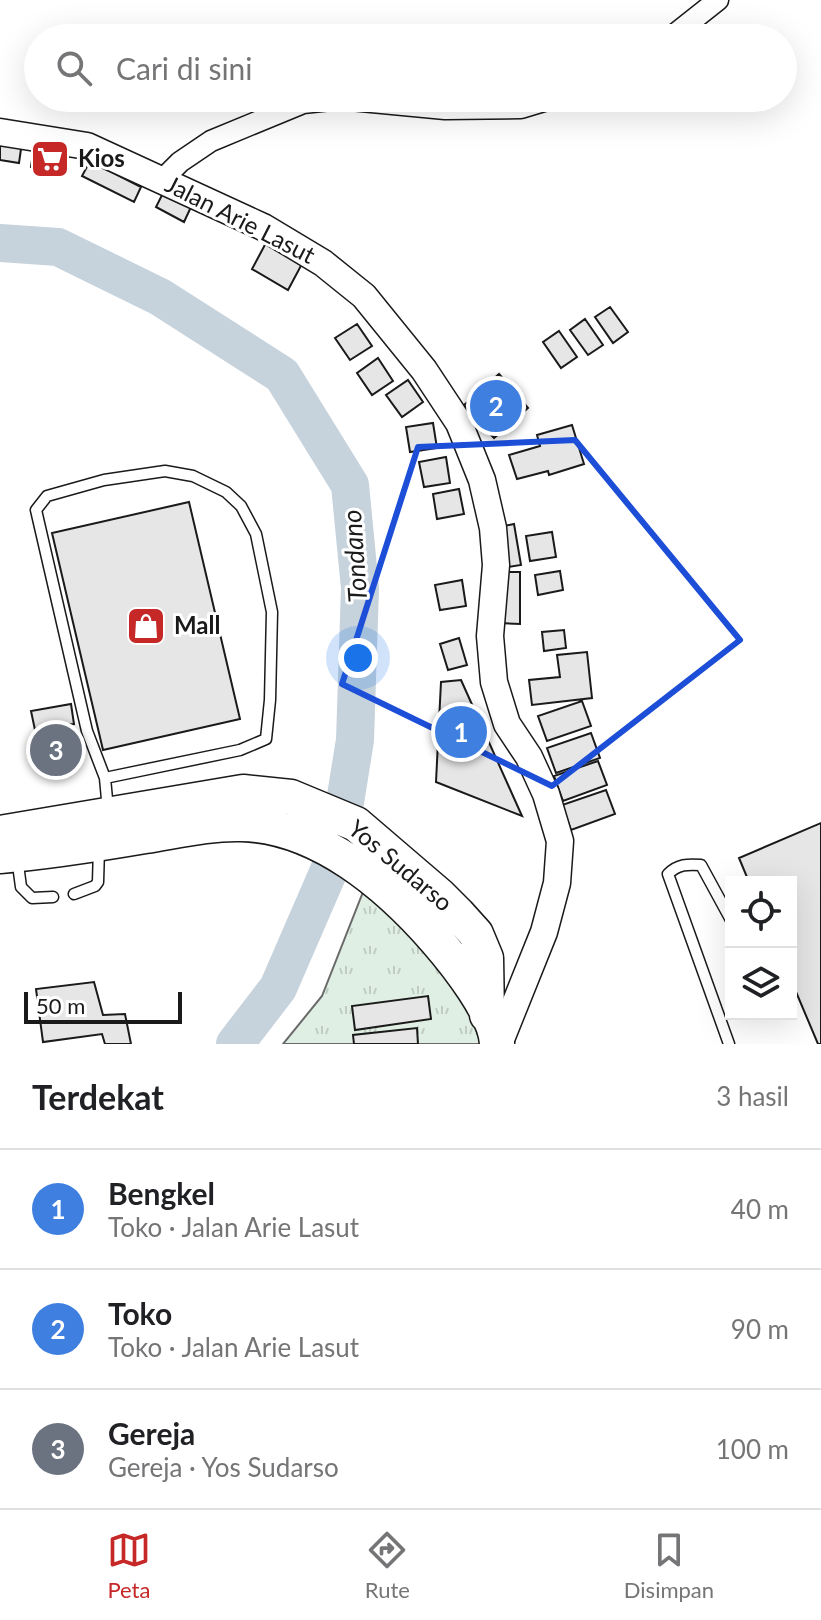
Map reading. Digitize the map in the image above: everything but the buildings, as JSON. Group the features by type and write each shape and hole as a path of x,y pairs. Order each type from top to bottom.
{"highway":[{"name":"Yos Sudarso","path":"6,848 101,823 243,792 291,797 356,824 430,909 494,1034"},
{"name":"Yos Sudarso","path":"101,823 245,824 270,827 324,846 430,909"}],"main road":[{"name":"Jalan Arie Lasut","path":"0,132 87,146 263,227 323,263 364,296 424,370 459,423 482,480 493,528 496,565 491,624 494,682 507,724 529,757 556,820 560,841 557,883 544,932 494,1034"}],"street":[{"path":"688,24 718,0"},
{"path":"162,180 180,162 211,141 281,112"}],"lane":[{"path":"74,894 98,882 105,778 87,731 36,510 47,496 104,480 165,471 193,476 234,499 256,534 272,612 266,739 240,750 105,778"},
{"path":"6,848 21,887 32,898 53,897"},
{"path":"725,909 701,865 685,864 668,874 729,1044"}],"highlighted area":[{"path":"575,440 740,640 552,786 342,684 418,447"}],"green space":[{"path":"365,887 455,972 481,1044 283,1044 322,996"}],"waterway":[{"name":"Tondano","path":"0,243 58,247 160,297 282,375 350,485 360,588 355,740 337,852 278,988 235,1044"}],"place":[{"name":"Kios","path":"50,159"},
{"name":"Toko","path":"496,406"},
{"name":"Mall","path":"146,626"},
{"name":"Bengkel","path":"461,732"},
{"name":"Gereja","path":"56,750"}]}
